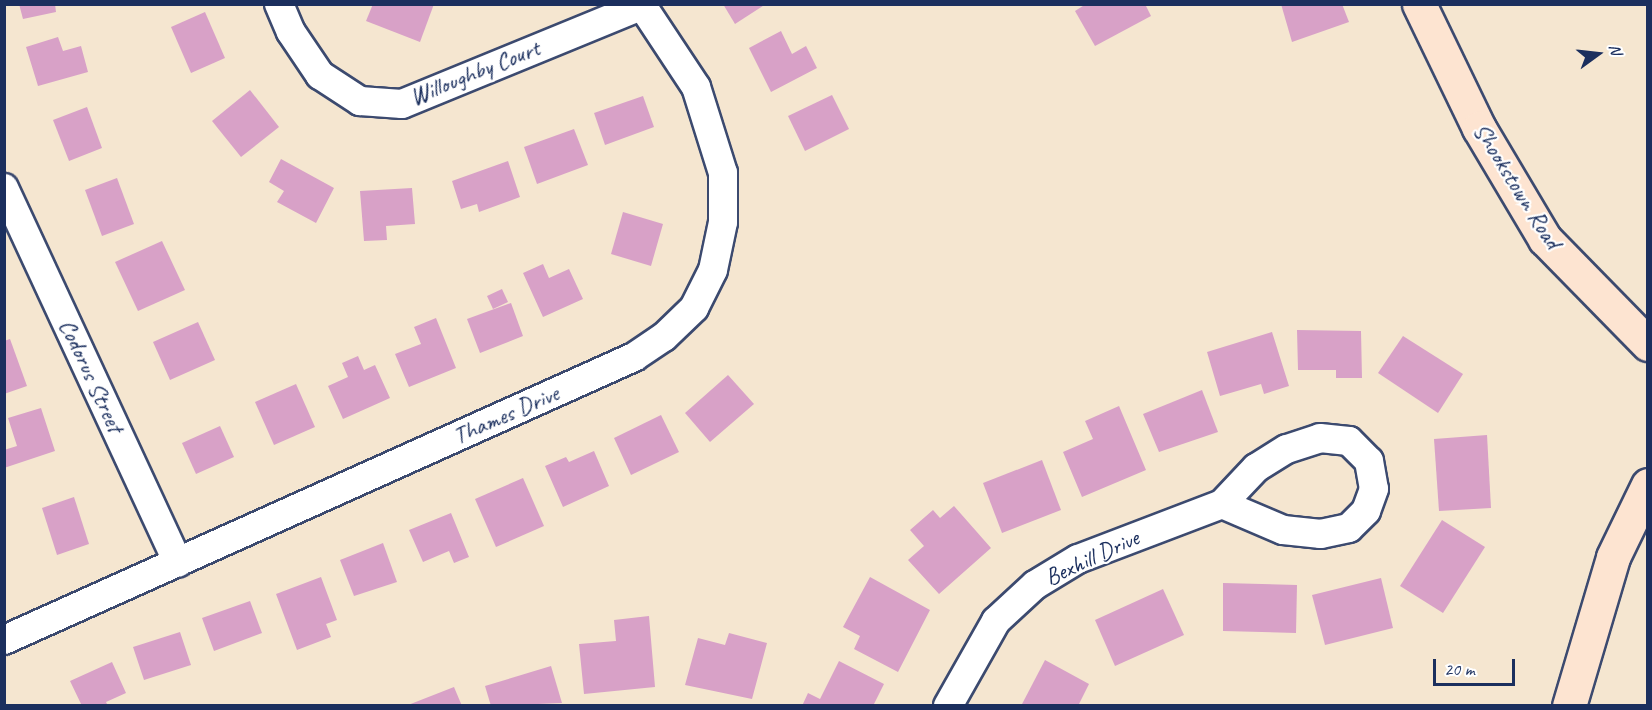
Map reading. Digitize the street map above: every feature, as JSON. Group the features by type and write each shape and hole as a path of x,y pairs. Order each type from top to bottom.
{"street":[{"name":"Willoughby Court","path":"279,4 291,32 320,75 360,101 402,104 641,5"},
{"name":"Shookstown Road","path":"1419,4 1479,128 1545,239 1627,327 1647,344"},
{"name":"Thames Drive","path":"4,640 634,357 664,337 693,309 713,270 723,222 723,173 696,87 641,5"},
{"name":"Codorus Street","path":"4,188 178,563"},
{"name":"Bexhill Drive","path":"948,705 996,621 1035,585 1078,559 1222,504 1256,468 1287,449 1320,438 1349,441 1369,461 1374,489 1366,511 1349,528 1322,534 1283,530 1222,504"},
{"path":"1569,705 1594,631 1613,557 1647,485"}],"building":[{"path":"19,4 55,4 56,12 23,19"},
{"path":"373,4 434,4 420,42 366,21"},
{"path":"723,4 766,4 735,24"},
{"path":"1086,4 1145,4 1151,16 1095,46 1075,11"},
{"path":"1281,4 1342,4 1349,22 1292,42"},
{"path":"205,12 225,58 191,73 171,27"},
{"path":"781,31 792,54 806,46 817,68 771,92 749,48"},
{"path":"58,37 63,51 81,46 88,72 38,86 26,47"},
{"path":"250,90 279,127 241,157 212,121"},
{"path":"832,95 849,129 805,151 788,116"},
{"path":"643,96 654,127 605,145 594,113"},
{"path":"87,107 102,148 69,161 53,120"},
{"path":"574,129 588,165 537,184 524,147"},
{"path":"281,159 334,188 316,223 277,202 284,191 269,182"},
{"path":"508,161 520,197 479,212 477,204 461,209 452,181"},
{"path":"117,178 134,224 102,236 85,190"},
{"path":"412,188 415,224 386,226 387,240 364,241 360,191"},
{"path":"623,212 663,224 651,266 611,254"},
{"path":"162,241 185,290 138,311 115,262"},
{"path":"543,264 549,278 569,269 583,299 543,317 523,273"},
{"path":"502,289 508,302 493,309 487,296"},
{"path":"511,303 523,336 480,353 467,319"},
{"path":"436,318 456,368 409,387 395,354 421,344 414,327"},
{"path":"198,322 215,360 170,380 153,342"},
{"path":"1297,330 1361,331 1362,378 1336,378 1336,370 1298,370"},
{"path":"1272,332 1289,386 1264,394 1261,384 1220,396 1207,352"},
{"path":"1403,336 1463,374 1438,413 1378,373"},
{"path":"10,339 27,386 4,394 4,341"},
{"path":"358,356 364,370 375,365 390,398 343,419 328,386 348,377 342,363"},
{"path":"728,375 754,404 710,442 685,413"},
{"path":"296,384 315,427 274,445 255,402"},
{"path":"1202,390 1218,432 1159,452 1143,414"},
{"path":"1119,406 1146,470 1082,497 1063,452 1093,439 1085,421"},
{"path":"41,408 55,451 4,468 4,450 17,446 8,418"},
{"path":"661,415 679,452 631,475 614,438"},
{"path":"220,426 234,457 196,474 182,443"},
{"path":"1487,435 1491,508 1439,511 1434,439"},
{"path":"594,451 609,486 563,507 545,466 566,457 569,462"},
{"path":"1042,460 1061,510 1002,533 983,483"},
{"path":"523,478 544,526 496,547 475,499"},
{"path":"74,497 89,544 57,555 42,508"},
{"path":"954,506 991,548 939,594 908,560 924,546 910,530 933,510 940,518"},
{"path":"451,513 469,557 454,563 449,551 423,562 409,530"},
{"path":"1442,520 1485,547 1443,613 1400,586"},
{"path":"383,543 397,582 354,596 340,560"},
{"path":"321,577 337,620 326,624 331,637 297,650 276,594"},
{"path":"870,577 930,610 898,672 854,649 860,636 843,627"},
{"path":"1381,578 1393,628 1325,645 1312,595"},
{"path":"1223,583 1297,585 1296,633 1223,631"},
{"path":"1163,589 1184,635 1115,666 1095,620"},
{"path":"250,601 262,633 214,651 202,618"},
{"path":"649,616 655,687 584,694 579,644 616,641 614,620"},
{"path":"180,632 191,665 144,680 133,647"},
{"path":"729,633 767,643 752,699 685,685 698,638 725,645"},
{"path":"1045,660 1089,684 1078,706 1021,706"},
{"path":"839,661 884,684 873,706 802,706 808,693 820,699"},
{"path":"112,662 126,693 106,702 108,706 82,706 70,681"},
{"path":"551,666 562,703 491,706 485,686"},
{"path":"454,687 462,706 408,705"}]}
